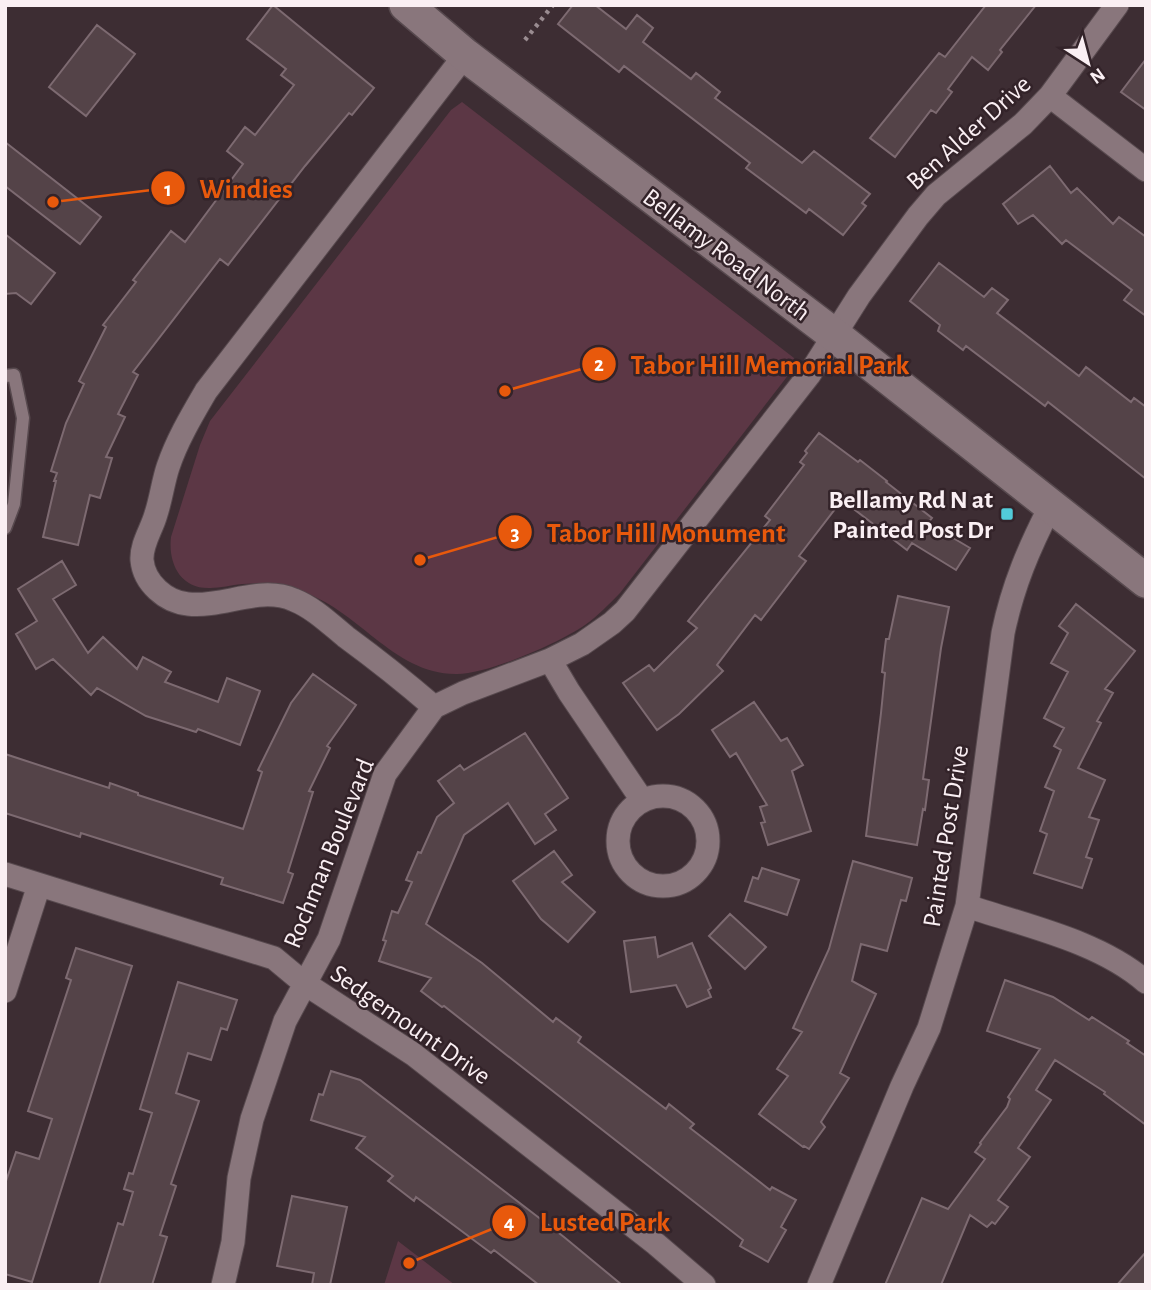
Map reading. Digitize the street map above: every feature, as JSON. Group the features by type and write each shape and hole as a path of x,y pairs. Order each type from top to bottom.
{"street":[{"name":"Bellamy Road North","path":"406,5 465,55 833,334 1146,581"},
{"name":"Ben Alder Drive","path":"833,334 936,195 1023,124 1051,96 1118,5"},
{"path":"434,707 321,616 292,598 260,595 200,604 172,600 157,590 150,580 144,570 142,556 168,468 187,423 206,391 465,55"},
{"path":"1051,96 1146,170"},
{"name":"Rochman Boulevard","path":"223,1285 233,1242 244,1149 252,1119 285,1021 329,939 383,777 434,707 550,660 589,639 625,611 808,375 833,334"},
{"name":"Painted Post Drive","path":"818,1285 929,1028 967,905 1003,632 1011,596 1024,558 1051,505"},
{"path":"550,660 642,800"},
{"path":"664,795 685,800 701,815 709,835 706,858 694,876 674,886 652,886 632,876 620,857 617,835 625,815 642,800 664,795"},
{"name":"Sedgemount Drive","path":"5,874 274,958 304,983 413,1054 656,1244 704,1285"},
{"path":"5,991 39,885"},
{"path":"967,905 1085,946 1128,966 1146,982"}],"lane":[{"path":"5,376 14,375 23,418 14,505 5,528"}],"path":[{"path":"525,40 553,5"}],"shaded area":[{"path":"462,102 794,358 786,378 620,593 603,610 573,633 541,649 487,669 457,674 434,671 413,664 339,611 320,599 299,591 256,584 210,588 191,584 178,573 174,565 171,537 210,421 451,110"},
{"path":"398,1241 455,1285 384,1285"}],"building":[{"path":"273,5 374,88 352,115 349,113 305,166 228,265 220,259 133,372 138,375 118,414 125,417 106,457 112,458 100,498 90,495 78,545 43,537 57,473 51,471 66,423 84,384 79,381 106,327 103,325 171,231 185,242 243,164 227,151 245,127 255,135 294,85 281,75 286,69 247,39"},
{"path":"573,5 595,5 626,29 637,15 653,28 643,42 691,79 696,73 720,92 715,98 802,163 814,151 870,194 862,203 866,206 843,235 809,209 806,213 746,168 750,163 624,66 619,72 558,24"},
{"path":"986,5 1036,5 1000,50 1002,52 988,70 972,57 948,89 952,92 936,113 931,110 895,157 870,138 939,53 945,57"},
{"path":"97,25 135,54 86,116 49,87"},
{"path":"1146,59 1146,110 1121,92"},
{"path":"5,142 101,217 80,244 5,186"},
{"path":"1050,166 1071,193 1077,188 1113,224 1119,217 1146,237 1146,316 1124,300 1132,290 1066,240 1062,244 1033,215 1018,224 1003,204"},
{"path":"5,234 55,273 31,304 16,293 5,294"},
{"path":"939,263 984,297 992,288 1008,300 997,313 1079,376 1086,367 1131,402 1134,398 1146,407 1146,479 1048,402 1045,406 966,346 963,350 938,331 940,325 910,301"},
{"path":"819,433 858,462 860,460 932,518 928,523 970,548 956,570 912,543 907,550 842,500 799,556 806,561 761,620 755,615 717,665 723,671 679,714 657,730 623,683 649,665 654,671 697,628 688,621 770,520 765,516 804,465 800,462 807,453 805,451"},
{"path":"62,561 76,585 53,599 88,653 103,637 137,669 143,657 171,672 165,682 218,702 227,678 260,691 240,745 198,729 196,732 146,716 97,688 91,695 53,659 36,669 16,634 37,621 18,589"},
{"path":"898,596 949,607 923,779 929,780 925,810 923,809 917,845 866,836 881,713 886,639 889,639"},
{"path":"1076,604 1135,651 1105,689 1113,693 1097,721 1101,723 1078,768 1105,780 1089,817 1099,820 1086,857 1092,859 1082,888 1034,873 1047,834 1040,831 1054,791 1045,787 1061,750 1054,746 1064,728 1044,718 1068,672 1051,663 1068,633 1059,626"},
{"path":"313,674 356,705 327,746 330,748 309,791 313,792 288,872 293,874 283,903 221,884 223,878 81,833 80,837 5,813 5,754 109,788 110,783 138,795 243,829 262,772 258,770 291,703"},
{"path":"754,702 781,741 787,738 803,765 792,771 811,831 768,845 761,823 765,822 760,807 767,805 736,753 730,757 712,730"},
{"path":"525,733 568,798 545,814 556,830 535,844 508,803 464,835 426,924 482,963 553,1022 556,1018 581,1037 578,1042 666,1109 669,1104 694,1124 690,1128 770,1190 772,1187 796,1200 781,1227 786,1230 768,1262 740,1246 743,1240 444,1006 421,991 431,978 379,961 392,911 398,913 412,882 406,880 418,852 421,853 437,817 454,803 438,781 460,765 464,770"},
{"path":"554,851 572,875 562,882 595,912 568,942 541,919 513,881"},
{"path":"853,861 912,878 906,901 901,900 887,951 861,944 852,981 876,994 840,1073 849,1078 821,1122 825,1127 809,1149 759,1114 788,1076 777,1069 802,1032 793,1028 829,949"},
{"path":"762,868 799,880 787,915 745,901 753,877 758,879"},
{"path":"730,914 766,947 745,969 709,936"},
{"path":"655,937 658,957 692,943 711,988 708,990 711,997 687,1007 676,985 631,992 624,941"},
{"path":"76,948 132,966 32,1282 5,1274 5,1184 16,1152 39,1159 52,1119 28,1111 71,980 66,978"},
{"path":"1005,980 1053,997 1089,1020 1092,1017 1129,1041 1127,1043 1146,1056 1146,1125 1104,1094 1105,1092 1055,1060 1036,1090 1051,1100 1018,1148 1030,1157 998,1200 1008,1207 995,1224 992,1222 987,1227 970,1215 941,1285 885,1285 922,1198 948,1209 985,1159 975,1152 1007,1107 1010,1099 1008,1097 1040,1049 987,1031"},
{"path":"178,982 237,1000 227,1030 221,1028 211,1060 188,1053 176,1093 199,1101 171,1184 176,1186 160,1235 167,1237 152,1285 99,1285 118,1223 123,1225 133,1192 124,1189 129,1173 133,1174 152,1113 140,1109"},
{"path":"331,1071 360,1080 622,1285 539,1285 494,1250 491,1253 416,1197 414,1201 388,1181 393,1176 356,1148 365,1137 311,1120 319,1094 323,1095"},
{"path":"292,1196 347,1207 330,1285 312,1285 314,1273 277,1266"},
{"path":"1146,1252 1146,1285 1117,1285"}],"place":[{"name":"Windies","path":"53,202"},
{"name":"Tabor Hill Memorial Park","path":"505,391"},
{"name":"Bellamy Rd N at Painted Post Dr","path":"1007,514"},
{"name":"Tabor Hill Monument","path":"420,560"},
{"name":"Lusted Park","path":"409,1263"}]}
